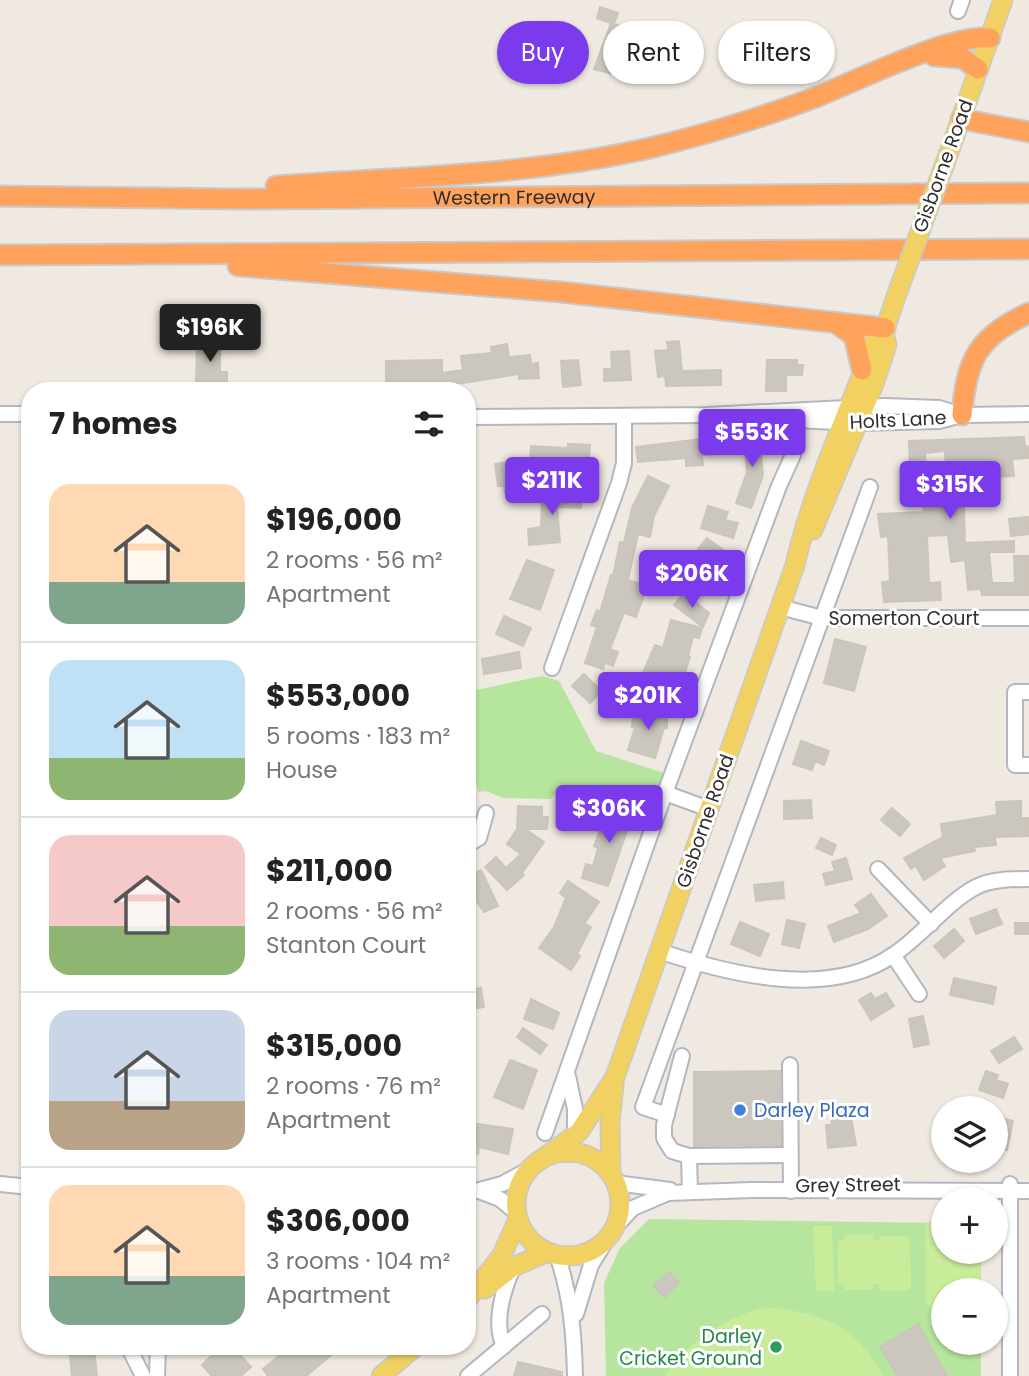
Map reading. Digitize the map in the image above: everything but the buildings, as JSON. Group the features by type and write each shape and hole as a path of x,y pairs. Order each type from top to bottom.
{"highway":[{"path":"121,198 474,172 620,154 715,131 776,112 912,59 972,39 990,38"},
{"path":"912,59 953,56 978,69"},
{"path":"961,119 1029,132"},
{"name":"Western Freeway","path":"0,196 121,198 1029,193"},
{"path":"0,256 1029,250"},
{"path":"48,256 407,278 835,322 884,330"},
{"path":"962,415 967,373 980,347 992,334 1029,313"},
{"path":"835,322 854,336 862,370"}],"main road":[{"name":"Gisborne Road","path":"795,565 804,525 843,415 874,339 884,330 1003,0"},
{"name":"Gisborne Road","path":"613,1179 610,1124 615,1077 795,565 862,415 887,345 884,330"},
{"name":"Gisborne Road","path":"536,1164 575,1137 615,1077"},
{"path":"476,1289 502,1255 518,1216 518,1189 536,1164 557,1153 579,1154 600,1163 613,1179 620,1206 610,1234 584,1253 552,1253 513,1267 476,1294"},
{"path":"518,1216 530,1238 552,1253"},
{"path":"381,1376 406,1355"}],"street":[{"path":"0,414 21,414"},
{"name":"Holts Lane","path":"476,417 862,415 939,421 962,415 1029,414"},
{"path":"552,668 619,483 624,463 624,416"},
{"path":"545,1133 665,793 779,486 793,456"},
{"path":"667,1115 643,1107 870,487"},
{"name":"Somerton Court","path":"780,607 822,618 1029,618"},
{"path":"1029,692 1015,692 1016,765 1029,765"},
{"path":"665,793 709,809"},
{"path":"476,840 479,838 486,813"},
{"path":"878,869 930,924"},
{"path":"659,951 694,963 763,978 796,980 869,968 893,956 977,886 1011,879 1029,879"},
{"path":"893,956 919,993"},
{"path":"682,1056 663,1133 667,1147 689,1156 790,1155"},
{"path":"790,1065 790,1189"},
{"path":"568,1074 575,1109 575,1137"},
{"path":"689,1156 690,1192"},
{"path":"476,1190 502,1184 536,1164"},
{"name":"Grey Street","path":"613,1179 690,1192"},
{"name":"Grey Street","path":"1009,1187 1029,1182"},
{"path":"0,1184 21,1187"},
{"path":"1009,1187 1010,1376"},
{"name":"Grey Street","path":"574,1323 583,1286 610,1234 632,1208 645,1201 690,1192 790,1189 1009,1187 1029,1191"},
{"path":"476,1192 500,1199 518,1216"},
{"path":"552,1253 569,1291 574,1323 575,1376"},
{"path":"504,1346 500,1336 503,1295 513,1267"},
{"path":"468,1376 541,1314"},
{"path":"132,1355 143,1376"},
{"path":"157,1376 158,1355"}],"green space":[{"path":"542,676 559,681 596,751 664,773 651,805 584,785 562,787 550,799 503,798 486,791 478,792 476,690"},
{"path":"649,1219 931,1223 931,1264 943,1264 943,1278 931,1278 931,1355 981,1355 981,1376 606,1376 604,1283 620,1248"},
{"path":"925,1222 931,1222 931,1264 981,1264 981,1278 931,1278 931,1309 926,1302"},
{"path":"813,1226 832,1226 834,1291 816,1291"},
{"path":"873,1234 873,1240 879,1240 880,1236 908,1236 911,1285 908,1291 880,1291 879,1284 873,1284 873,1290 845,1290 845,1285 838,1285 838,1241 844,1241 844,1235"},
{"name":"Darley Cricket Ground","path":"767,1307 805,1313 835,1325 860,1344 884,1376 664,1376 709,1332 736,1317"}],"place":[{"name":"Darley Plaza","path":"740,1110"},
{"name":"Darley Cricket Ground","path":"776,1347"}]}
